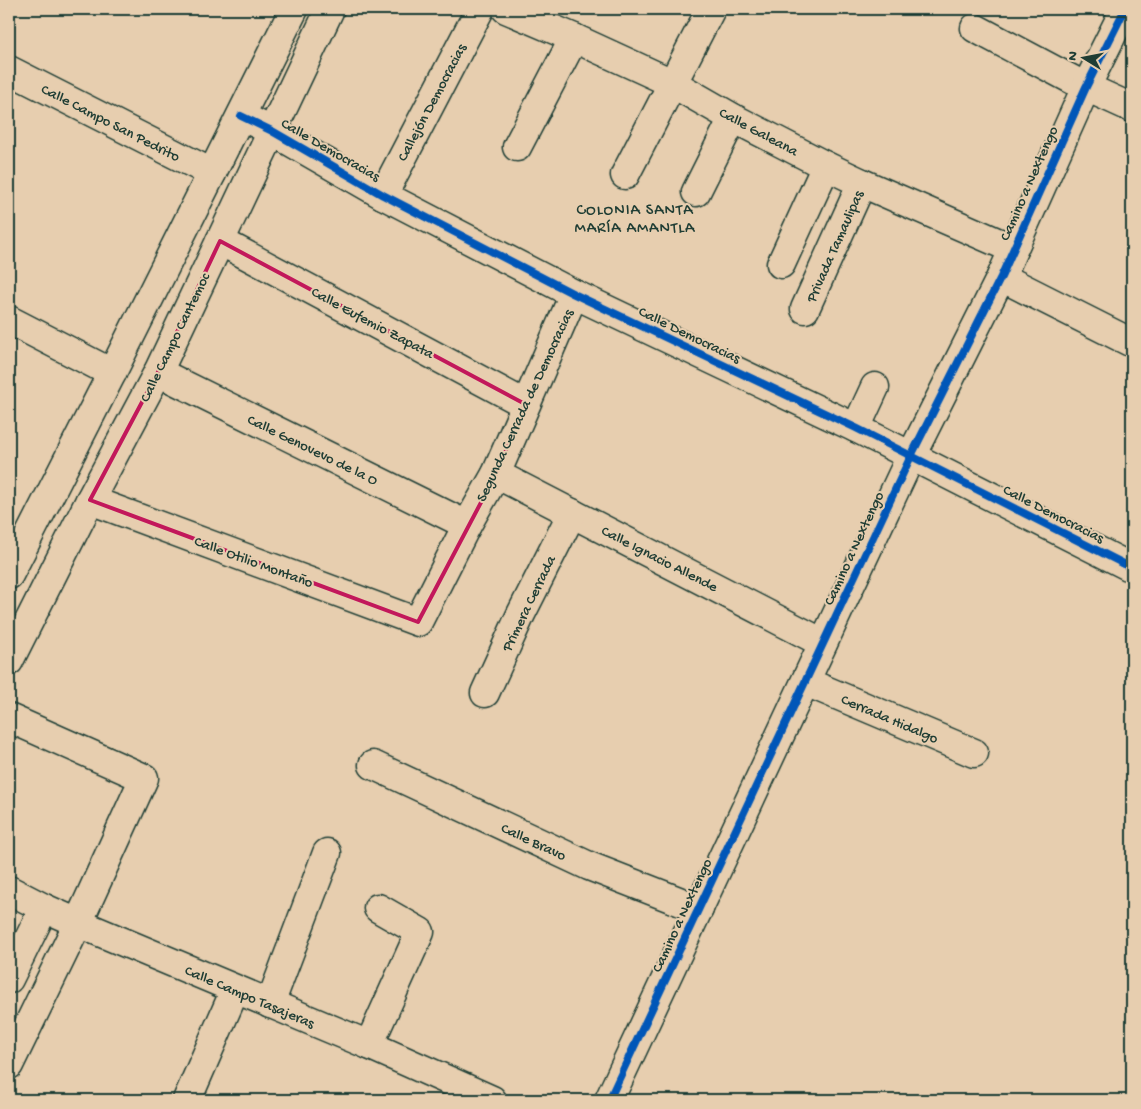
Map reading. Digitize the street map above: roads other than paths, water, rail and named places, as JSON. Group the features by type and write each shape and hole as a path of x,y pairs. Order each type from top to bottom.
{"street":[{"path":"9,576 294,9"},
{"name":"Calle Campo Cantemoc","path":"9,661 15,633 40,599 158,372 330,9"},
{"name":"Callejón Democracias","path":"383,195 480,9"},
{"name":"Calle Galeana","path":"506,9 672,83 733,118 826,166 1013,249"},
{"path":"624,175 711,9"},
{"name":"Camino a Nextengo","path":"609,1100 911,456 1001,277 1086,87 1125,9"},
{"path":"975,28 1086,87 1132,108"},
{"path":"517,147 574,38"},
{"name":"Calle Campo San Pedrito","path":"9,70 212,174"},
{"name":"Calle Democracias","path":"241,116 272,131 383,195 574,294 856,428 1132,568"},
{"path":"696,192 733,118"},
{"path":"781,264 826,166"},
{"name":"Privada Tamaulipas","path":"805,309 862,183"},
{"name":"Calle Eufemio Zapata","path":"220,241 526,404"},
{"path":"1001,277 1132,343"},
{"name":"Segunda Cerrada de Democracias","path":"418,622 467,525 496,474 574,294"},
{"path":"9,320 112,373"},
{"name":"Calle Genovevo de la O","path":"158,372 467,525"},
{"path":"856,428 875,387"},
{"name":"Calle Ignacio Allende","path":"496,474 823,643"},
{"name":"Calle Otilio Montaño","path":"90,500 418,622"},
{"name":"Primera Cerrada","path":"485,693 521,614 572,513"},
{"path":"9,582 40,599"},
{"name":"Cerrada Hidalgo","path":"806,682 974,753"},
{"path":"9,718 144,778 78,923 9,1065"},
{"name":"Calle Bravo","path":"373,765 588,866 699,909"},
{"path":"270,1004 328,853"},
{"name":"Calle Campo Tasajeras","path":"9,890 78,923 369,1045 492,1100"},
{"path":"9,978 44,908"},
{"path":"369,1045 420,932 378,908"},
{"path":"187,1100 235,990"}],"district":[{"name":"COLONIA SANTA MARÍA AMANTLA","path":"635,217"}]}
